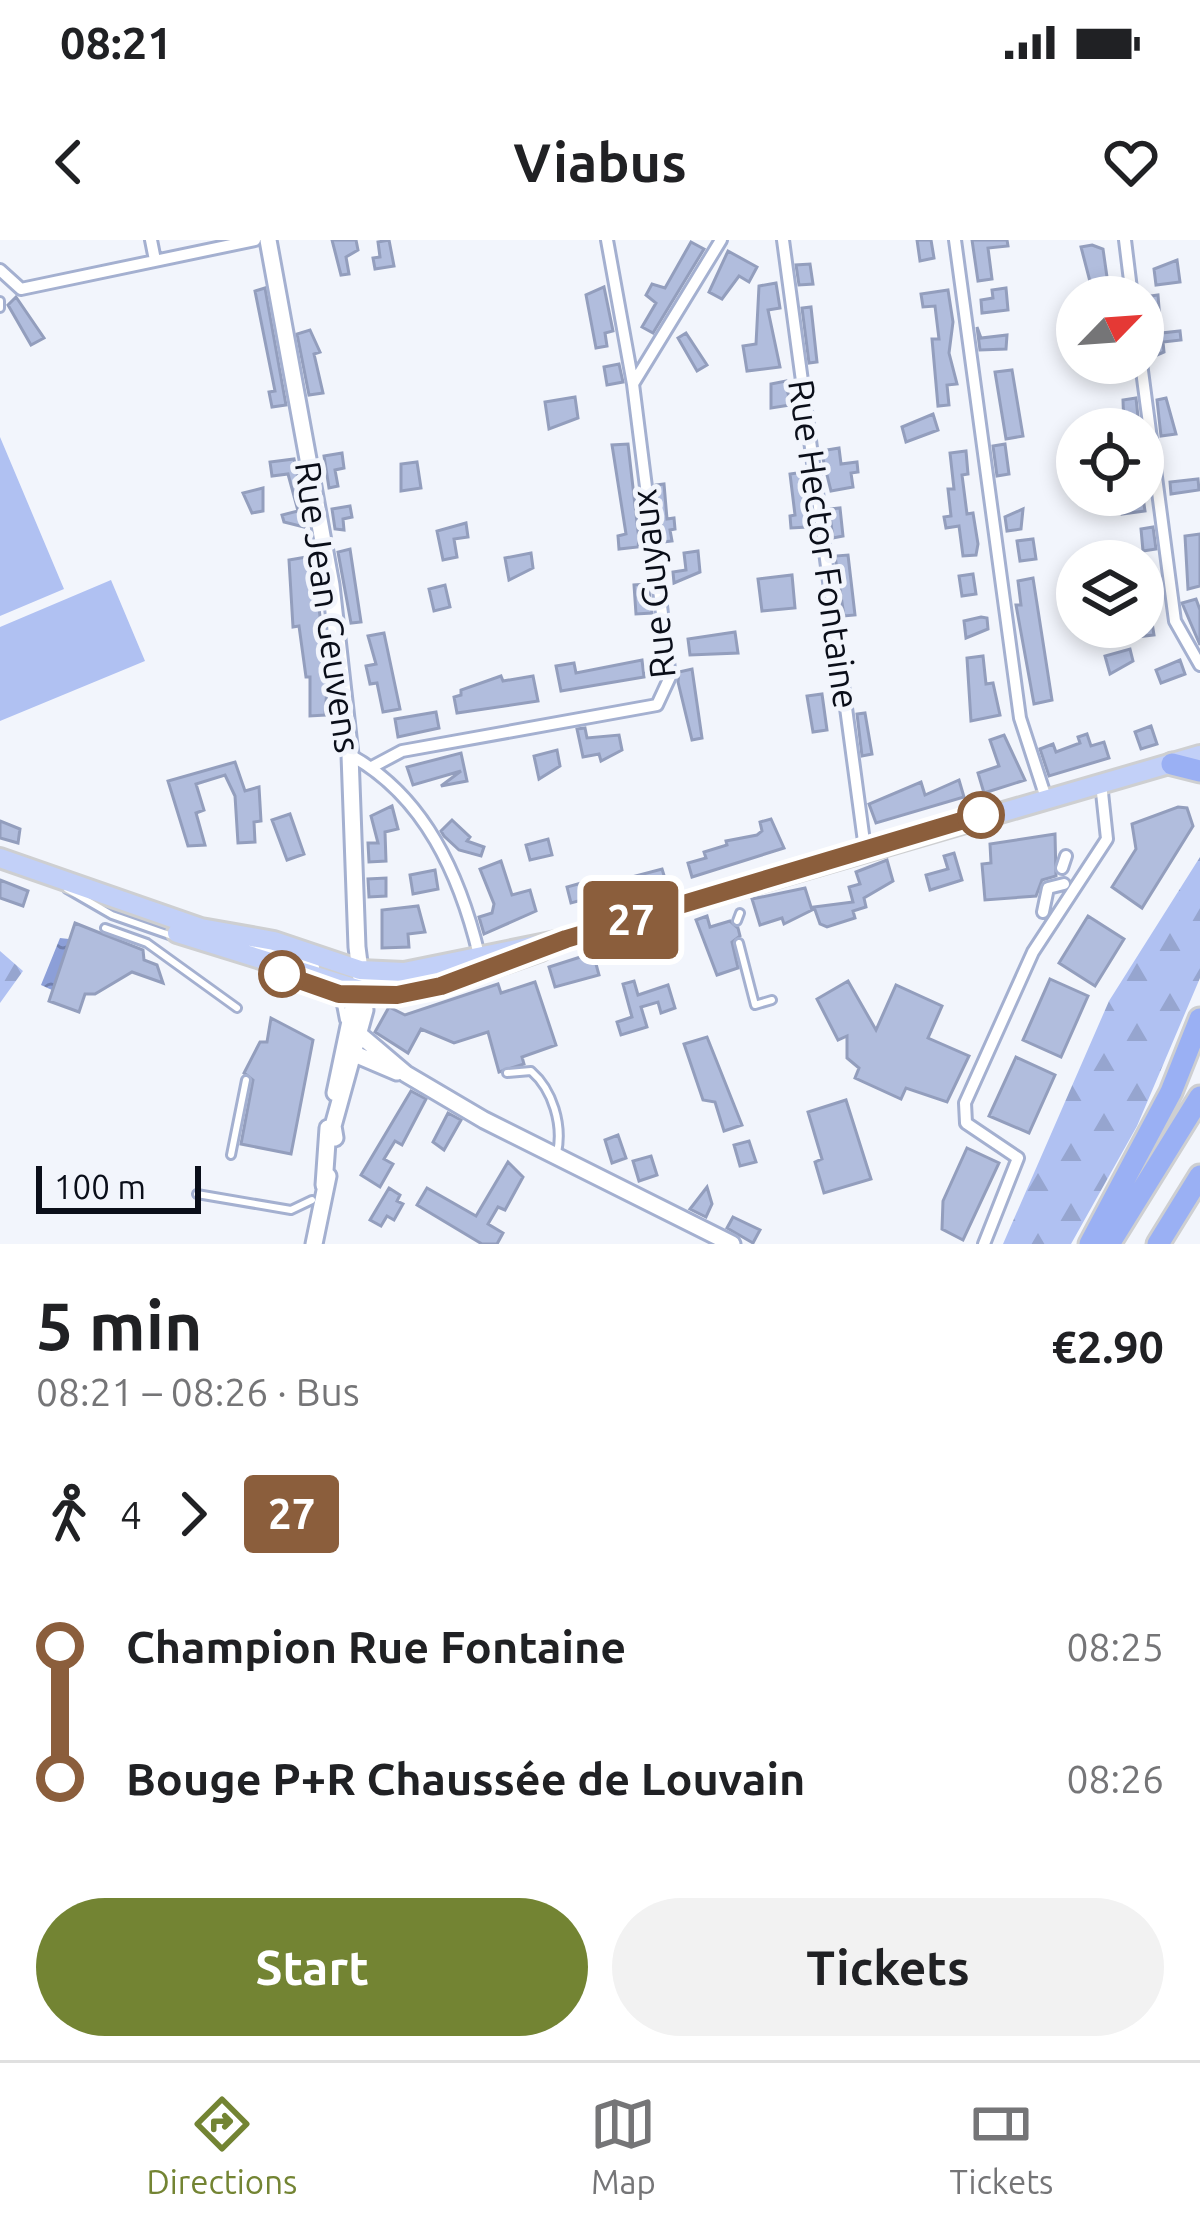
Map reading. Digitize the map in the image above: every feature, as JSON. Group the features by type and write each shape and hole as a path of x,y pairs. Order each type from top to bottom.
{"highway":[{"path":"1172,764 1200,771"},
{"path":"1090,1244 1171,1092 1200,1019"},
{"path":"1109,1244 1200,1097"},
{"path":"1157,1244 1200,1176"},
{"path":"1176,1214 1200,1195"}],"main road":[{"path":"0,865 88,902 332,988 566,939 866,848 1200,755"},
{"path":"0,865 201,928 274,941 391,996 492,971 566,939"}],"street":[{"path":"151,240 155,260"},
{"path":"0,270 22,289 255,240"},
{"name":"Rue Jean Geuvens","path":"268,240 331,586 350,754 365,1010 362,1036"},
{"name":"Rue Guyaux","path":"372,767 403,751 657,705 666,692 670,676 633,384 607,240"},
{"path":"633,384 721,240"},
{"name":"Rue Hector Fontaine","path":"783,240 866,848"},
{"path":"955,240 1015,689 1046,798"},
{"path":"1125,240 1129,276"},
{"path":"1144,384 1175,621 1198,660"},
{"path":"350,754 372,767 454,866 479,955"},
{"path":"984,1244 1018,1158 966,1123 965,1103 1033,952 1107,839 1101,783"},
{"path":"1043,912 1048,888 1064,884"},
{"path":"314,1244 338,1082 360,980 368,984 455,972 566,939"},
{"path":"324,1184 362,1036 376,1010 391,996"},
{"path":"351,1017 355,1031 349,1055 406,1074"},
{"path":"362,1036 406,1074 732,1244"},
{"path":"338,1082 356,1061 379,1053"}],"lane":[{"path":"0,865 178,927 360,980"},
{"path":"64,887 88,902"},
{"path":"105,928 147,943 237,1008"},
{"path":"740,943 755,1005 772,1000"},
{"path":"332,988 344,1019 338,1082"},
{"path":"507,1073 531,1071 544,1082 561,1133 556,1156"},
{"path":"231,1155 246,1080"},
{"path":"197,1194 291,1210 312,1200"}],"green space":[{"path":"0,437 64,589 0,616"},
{"path":"111,580 145,661 0,721 0,627"},
{"path":"1200,857 1200,978 1137,1126 1071,1244 1003,1244 1109,1001"},
{"path":"0,951 23,971 0,1003"}],"water":[{"path":"60,938 69,939 52,990 41,985"}],"building":[{"path":"332,240 356,240 358,250 346,257 349,274 341,275"},
{"path":"389,240 394,266 375,269 373,258 380,257 378,242"},
{"path":"917,240 931,240 934,258 920,261"},
{"path":"972,240 1007,240 1008,246 988,248 992,279 978,281"},
{"path":"691,242 704,249 653,333 642,327 656,303 646,295 652,284 665,288"},
{"path":"1081,247 1103,249 1107,276 1089,276"},
{"path":"728,251 757,267 749,282 739,276 722,299 709,292"},
{"path":"1177,260 1180,282 1164,284 1164,276 1155,276 1154,269"},
{"path":"810,264 813,284 799,285 796,265"},
{"path":"776,283 780,308 768,310 780,367 747,371 743,346 756,344 759,286"},
{"path":"604,287 613,331 605,333 607,346 596,348 586,295"},
{"path":"265,288 286,405 272,407 269,392 275,391 255,291"},
{"path":"1006,288 1008,310 982,313 981,300 993,298 992,290"},
{"path":"948,290 953,322 949,353 957,384 947,385 949,405 938,406 932,339 939,339 935,306 923,307 921,294"},
{"path":"16,297 44,338 31,345 8,305"},
{"path":"811,307 817,362 809,363 802,308"},
{"path":"977,327 981,338 1007,335 1006,349 980,350"},
{"path":"310,330 320,352 314,354 323,393 309,395 297,334"},
{"path":"1180,331 1181,340 1164,342 1164,333"},
{"path":"686,333 707,365 697,371 678,338"},
{"path":"619,364 623,382 607,385 604,367"},
{"path":"1012,370 1023,436 1006,439 995,372"},
{"path":"786,381 790,405 771,408 771,384"},
{"path":"575,397 578,418 549,429 545,402"},
{"path":"1136,398 1137,408 1123,408 1123,400"},
{"path":"1166,398 1176,434 1164,436 1164,408 1158,408 1157,400"},
{"path":"933,414 938,430 906,442 902,427"},
{"path":"628,444 639,540 638,547 619,549 618,536 626,534 612,445"},
{"path":"1005,444 1009,474 997,476 993,446"},
{"path":"839,448 841,464 857,462 858,472 851,473 853,487 831,491 821,451"},
{"path":"966,451 968,474 962,475 967,514 973,513 978,544 976,555 963,556 959,526 946,528 944,517 951,516 948,489 954,489 950,453"},
{"path":"342,453 344,468 335,470 338,486 329,488 324,456"},
{"path":"294,459 307,522 304,527 284,522 282,515 298,511 288,474 272,476 270,462"},
{"path":"417,462 421,488 401,491 401,464"},
{"path":"804,472 807,527 791,528 790,516 795,515 790,474"},
{"path":"1198,479 1199,490 1171,494 1170,482"},
{"path":"664,484 667,519 674,518 675,529 670,530 672,541 663,542 656,485"},
{"path":"263,488 263,511 252,513 243,493"},
{"path":"350,506 352,517 343,519 344,530 335,529 332,509"},
{"path":"840,508 843,536 833,538 829,509"},
{"path":"1023,509 1021,529 1007,531 1005,517"},
{"path":"466,523 468,537 454,539 457,557 443,560 437,531"},
{"path":"1153,527 1155,540 1142,540 1141,529"},
{"path":"1200,534 1200,586 1188,589 1185,536"},
{"path":"1033,539 1036,559 1020,561 1017,541"},
{"path":"350,549 361,622 351,623 338,552"},
{"path":"698,551 700,572 674,583 673,572 686,570 684,553"},
{"path":"531,553 533,568 509,580 505,558"},
{"path":"848,555 855,615 844,616 835,556"},
{"path":"312,556 328,676 325,715 310,716 310,677 306,677 299,626 293,627 289,560"},
{"path":"973,574 976,594 962,596 959,576"},
{"path":"792,575 795,608 762,611 758,579"},
{"path":"1033,578 1052,700 1034,704 1016,605 1021,605 1018,581"},
{"path":"648,584 652,613 636,614 634,585"},
{"path":"445,585 450,607 434,611 429,589"},
{"path":"1196,599 1200,610 1200,645 1182,603"},
{"path":"987,618 988,629 966,638 964,621"},
{"path":"735,632 738,653 690,655 688,639"},
{"path":"384,633 400,709 383,712 377,683 370,684 366,666 376,664 368,636"},
{"path":"1130,649 1133,661 1110,674 1105,656"},
{"path":"983,656 986,684 993,683 1000,715 971,721 967,658"},
{"path":"642,660 644,677 561,691 556,666 574,663 576,673"},
{"path":"1180,660 1185,674 1161,683 1156,670"},
{"path":"692,669 702,738 692,740 678,682 679,672"},
{"path":"501,676 503,681 533,676 538,701 457,713 454,697 461,690"},
{"path":"822,694 827,730 813,732 807,696"},
{"path":"436,712 439,728 398,737 395,719"},
{"path":"865,713 872,754 862,756 857,714"},
{"path":"1151,726 1157,744 1141,749 1135,732"},
{"path":"585,728 587,738 619,735 622,750 601,761 599,754 583,757 577,729"},
{"path":"1087,734 1091,746 1104,742 1109,758 1049,776 1040,749 1053,744 1056,752 1080,743 1078,737"},
{"path":"1004,735 1025,780 984,793 978,773 999,766 990,740"},
{"path":"557,750 560,766 539,779 534,756"},
{"path":"461,753 467,781 441,786 461,771 413,785 407,767"},
{"path":"235,762 245,791 259,787 261,821 254,822 255,842 238,843 235,796 225,775 196,784 204,810 196,813 205,845 188,846 168,781"},
{"path":"959,780 964,797 876,823 869,804 921,782 925,795"},
{"path":"392,806 398,829 385,832 386,861 369,862 368,843 378,843 371,816"},
{"path":"1187,808 1193,826 1142,908 1112,887 1136,849 1132,824"},
{"path":"290,814 304,854 287,860 272,820"},
{"path":"771,819 784,848 692,877 688,863 706,858 704,852 727,845 726,841 757,835 762,831 760,822"},
{"path":"452,820 470,837 467,841 484,847 481,856 459,850 444,836 441,831"},
{"path":"0,821 20,829 18,843 0,838"},
{"path":"1055,834 1056,876 1042,880 1036,896 985,900 982,864 991,863 990,844"},
{"path":"548,839 552,855 530,860 526,845"},
{"path":"954,853 962,880 930,890 926,875 948,869 944,856"},
{"path":"887,860 893,881 864,898 866,907 853,911 855,918 827,927 820,924 814,907 853,902 849,887 860,884 856,872"},
{"path":"501,861 512,895 530,890 536,911 484,934 479,917 492,913 494,904 480,869"},
{"path":"662,869 667,885 624,896 626,902 593,912 589,898 571,903 567,887 585,882 586,889"},
{"path":"435,870 438,889 413,894 410,875"},
{"path":"386,878 386,896 369,897 368,879"},
{"path":"0,880 28,891 23,906 0,898"},
{"path":"805,888 812,910 784,924 782,918 760,925 752,899"},
{"path":"418,906 425,932 408,934 409,947 382,948 382,910"},
{"path":"707,916 710,927 730,921 738,928 740,936 732,942 738,968 717,975 696,920"},
{"path":"1088,916 1124,939 1095,986 1059,963"},
{"path":"677,921 681,935 650,944 646,930"},
{"path":"75,923 143,950 144,960 157,965 163,983 132,972 95,994 85,994 79,1012 49,1001"},
{"path":"593,953 599,975 555,987 549,967"},
{"path":"1050,979 1088,996 1061,1057 1023,1040"},
{"path":"634,981 638,995 668,985 675,1008 661,1013 658,1002 641,1007 647,1027 621,1035 617,1022 632,1017 623,984"},
{"path":"848,981 876,1030 896,985 942,1006 928,1038 969,1056 947,1102 906,1088 901,1099 855,1078 859,1068 847,1058 847,1036 838,1040 817,999"},
{"path":"535,982 556,1045 522,1057 524,1064 499,1072 488,1032 454,1043 421,1029 408,1053 375,1032 389,1007 405,1015 498,984 501,993"},
{"path":"271,1018 313,1040 291,1154 241,1144 253,1080 244,1073 260,1042 267,1042"},
{"path":"707,1037 742,1125 724,1131 715,1102 703,1100 684,1044"},
{"path":"1016,1057 1055,1075 1029,1133 989,1116"},
{"path":"411,1091 426,1099 402,1145 395,1141 384,1159 393,1164 380,1187 361,1175"},
{"path":"846,1100 871,1179 824,1193 815,1162 822,1159 808,1112"},
{"path":"448,1113 461,1120 444,1150 433,1142"},
{"path":"618,1135 626,1158 612,1163 605,1140"},
{"path":"749,1141 756,1162 740,1166 734,1145"},
{"path":"967,1148 999,1163 963,1240 942,1229 943,1201"},
{"path":"651,1156 657,1175 639,1181 633,1161"},
{"path":"508,1162 523,1177 505,1210 498,1207 488,1224 503,1233 497,1244 482,1244 417,1205 427,1188 476,1216"},
{"path":"707,1187 712,1204 706,1217 690,1209"},
{"path":"389,1188 400,1195 397,1201 403,1204 394,1220 387,1216 381,1226 370,1220"},
{"path":"733,1217 760,1230 753,1243 727,1228"}],"bus line":[{"name":"27","path":"282,974 339,994 397,995 441,986 532,956 566,939 981,815"}]}
